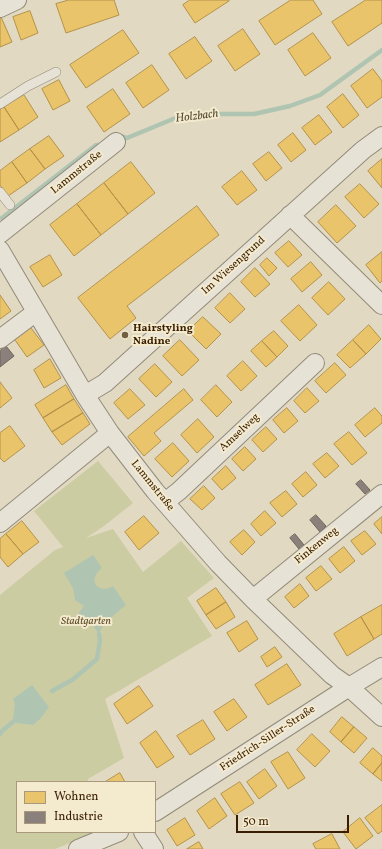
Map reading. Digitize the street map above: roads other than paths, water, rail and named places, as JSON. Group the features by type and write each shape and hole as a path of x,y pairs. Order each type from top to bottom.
{"street":[{"path":"0,8 17,0"},
{"name":"Im Wiesengrund","path":"85,395 105,383 290,215 363,150 382,136"},
{"name":"Lammstraße","path":"0,234 116,142"},
{"path":"290,215 382,305"},
{"name":"Lammstraße","path":"0,250 85,395 110,433 165,502 218,563 253,599 332,675 349,687 382,717"},
{"path":"0,339 36,312"},
{"name":"Amselweg","path":"165,502 315,363"},
{"path":"0,523 110,433"},
{"name":"Finkenweg","path":"253,599 382,494"},
{"name":"Friedrich-Siller-Straße","path":"156,811 382,667"},
{"path":"78,849 117,833"},
{"path":"144,833 154,849"}],"lane":[{"path":"0,104 28,86 56,72"},
{"path":"0,192 10,205"}],"waterway":[{"name":"Holzbach","path":"117,135 127,138 173,119 208,114 254,114 290,106 320,95 382,50"},
{"name":"Holzbach","path":"2,218 96,145 103,143"},
{"path":"52,691 72,680 97,659 100,640 99,634"},
{"path":"0,734 14,721"}],"place":[{"name":"Hairstyling Nadine","path":"125,335"}],"park label":[{"name":"Stadtgarten","path":"86,622"}]}
